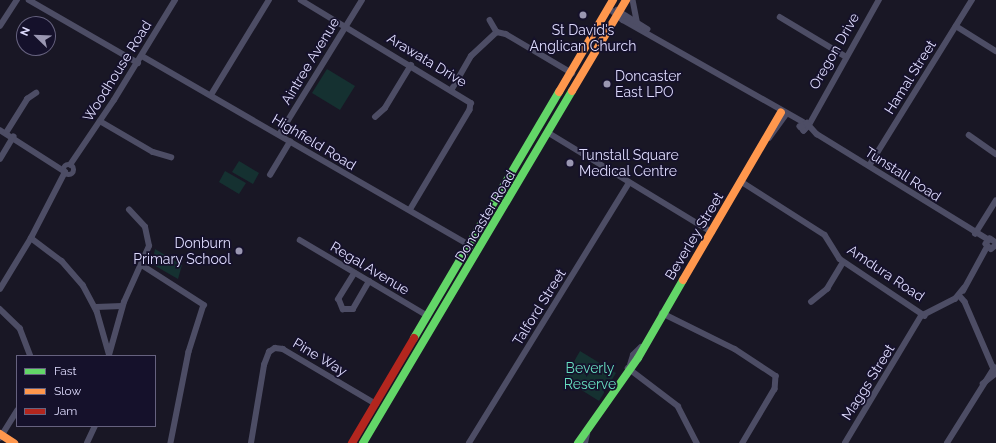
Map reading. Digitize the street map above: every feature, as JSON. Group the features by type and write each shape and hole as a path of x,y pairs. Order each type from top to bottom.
{"main road":[{"name":"Doncaster Road","path":"352,443 472,245 613,0"},
{"name":"Doncaster Road","path":"363,443 480,250 626,0"},
{"name":"Beverley Street","path":"578,443 587,434 627,369 638,358 641,347 783,113"},
{"path":"472,245 480,250"},
{"path":"0,436 14,443"}],"street":[{"path":"0,26 17,0"},
{"path":"29,0 136,64"},
{"name":"Woodhouse Road","path":"0,288 31,238 68,170 175,0"},
{"path":"211,95 269,0"},
{"name":"Arawata Drive","path":"301,0 469,100 472,108 411,209"},
{"name":"Aintree Avenue","path":"279,135 362,0"},
{"path":"633,0 637,21"},
{"name":"Oregon Drive","path":"805,125 878,0"},
{"name":"Hamal Street","path":"869,166 972,0"},
{"name":"Tunstall Road","path":"609,8 805,125 992,246"},
{"name":"Tunstall Road","path":"618,13 637,21 651,33"},
{"path":"780,17 845,56"},
{"path":"490,20 497,32 506,34 572,73"},
{"path":"956,26 996,51"},
{"path":"452,89 471,56 497,32"},
{"name":"Highfield Road","path":"142,54 392,202 411,209 472,245"},
{"path":"374,118 385,108 411,65"},
{"path":"6,133 27,99 36,93"},
{"path":"100,121 153,152 171,157"},
{"path":"0,130 68,170"},
{"path":"549,133 711,233"},
{"path":"969,135 996,154"},
{"path":"0,159 13,138"},
{"path":"270,175 290,142"},
{"name":"Talford Street","path":"469,443 629,183"},
{"name":"Amdura Road","path":"741,184 825,235 843,262 926,314"},
{"path":"975,234 996,201"},
{"path":"109,355 122,306 148,250 148,234 129,210"},
{"path":"31,238 67,266 96,308 109,355"},
{"name":"Regal Avenue","path":"300,240 429,317"},
{"path":"926,314 960,296 980,262 992,246"},
{"path":"811,302 827,289 843,262"},
{"path":"142,265 204,305 189,352 171,443"},
{"path":"355,273 339,299 343,309 353,309 369,281"},
{"path":"947,443 983,384 995,371 960,296"},
{"path":"96,308 122,306"},
{"path":"0,309 20,328 31,355"},
{"path":"663,311 682,323 735,349 777,378 776,389 743,443"},
{"name":"Maggs Street","path":"845,443 912,334 926,314"},
{"name":"Pine Way","path":"251,443 264,365 269,352 275,348 283,349 376,404"},
{"path":"627,369 678,406 697,443"},
{"path":"0,436 16,412"},
{"path":"87,443 95,427"},
{"name":"Beverley Street","path":"585,443 587,434"}],"green space":[{"path":"327,69 355,86 340,110 312,93"},
{"path":"239,161 259,173 253,184 232,172"},
{"path":"225,171 246,183 239,194 219,182"},
{"path":"155,249 182,265 178,279 152,264"},
{"name":"Beverly Reserve","path":"580,351 616,373 599,401 564,379"}],"traffic: fast":[{"path":"363,443 572,91"},
{"path":"414,338 559,92"},
{"path":"578,443 638,358 683,280"}],"traffic: slow":[{"path":"559,92 613,0"},
{"path":"572,91 626,0"},
{"path":"683,280 781,112"},
{"path":"0,434 14,443"}],"traffic: jam":[{"path":"352,443 414,338"}],"place":[{"name":"St David's Anglican Church","path":"583,15"},
{"name":"Doncaster East LPO","path":"607,84"},
{"name":"Tunstall Square Medical Centre","path":"570,163"},
{"name":"Donburn Primary School","path":"239,251"}]}
